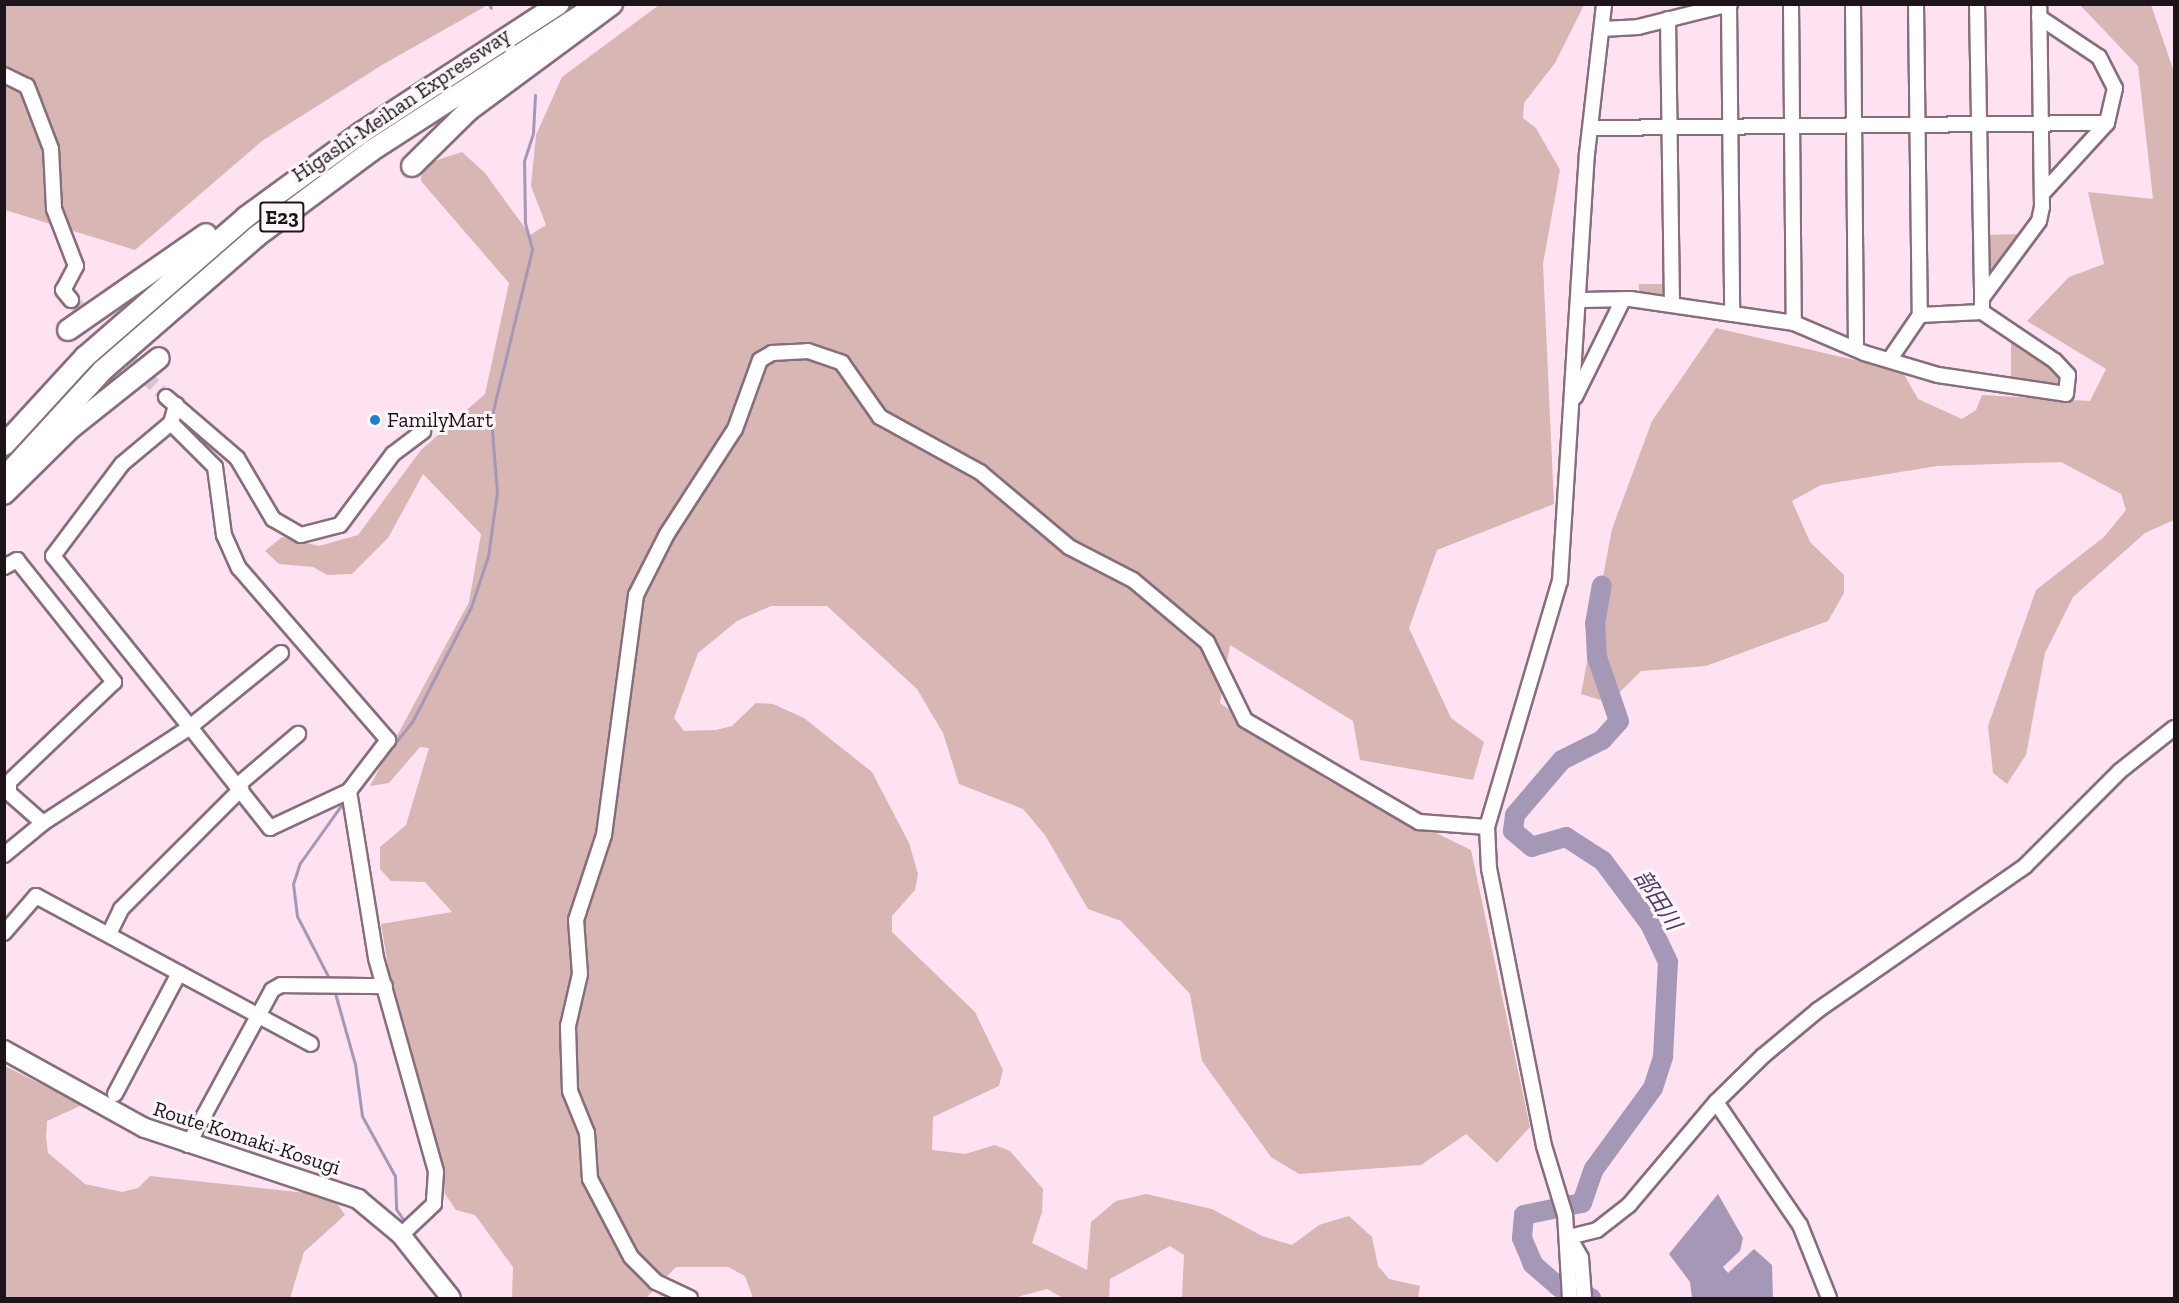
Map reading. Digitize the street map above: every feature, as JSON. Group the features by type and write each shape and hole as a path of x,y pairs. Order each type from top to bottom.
{"highway":[{"name":"Higashi-Meihan Expressway","path":"4,445 139,307 246,217 360,133 559,4"},
{"name":"Higashi-Meihan Expressway","path":"4,478 103,370 257,236 380,145 598,4"},
{"path":"412,166 469,110 612,4"},
{"path":"68,330 360,133"},
{"path":"4,494 71,428 159,358"}],"main road":[{"name":"Route Komaki-Kosugi","path":"4,1050 117,1115 188,1145 358,1199 407,1231 451,1299"}],"street":[{"path":"1570,1299 1569,1237 1561,1200 1544,1146 1489,869 1487,827 1559,589 1582,300 1591,128 1604,4"},
{"path":"1791,4 1794,323"},
{"path":"1853,4 1856,349"},
{"path":"1890,359 1920,315 1916,4"},
{"path":"1977,4 1982,312"},
{"path":"1602,29 1668,19 1730,5 1732,314"},
{"path":"1982,297 2039,221 2042,194 2039,11"},
{"path":"2039,11 2099,57 2111,71 2114,102 2107,123 2042,194"},
{"path":"1668,19 1672,305"},
{"path":"4,75 27,87 51,149 54,208 76,266 63,291 71,300"},
{"path":"1591,128 1731,129 2107,123"},
{"path":"1582,300 1672,305 1794,323 1856,349 1938,375 2066,394 2068,375 2055,361 1982,312 1920,315"},
{"path":"1575,398 1622,302"},
{"path":"690,1299 656,1282 631,1257 590,1179 587,1133 570,1091 568,1026 580,974 576,920 604,835 636,595 667,534 735,429 760,360 772,353 808,351 842,363 880,417 980,472 1069,547 1133,580 1207,642 1245,720 1419,822 1487,827"},
{"path":"171,423 122,464 53,556 272,829 350,795 387,740 239,568 224,535 217,470 171,423 171,401 237,458 273,519 301,535 340,525 393,454 423,431"},
{"path":"4,567 17,560 114,682 9,782 9,793 43,823"},
{"path":"4,855 43,823 190,727 281,653"},
{"path":"1569,1237 1597,1230 1641,1194 1716,1102 1818,1010 2025,866 2120,771 2175,728"},
{"path":"109,934 121,909 239,787 298,734"},
{"path":"350,795 364,896 385,986 436,1172 434,1204 407,1231"},
{"path":"4,933 36,896 311,1044"},
{"path":"115,1095 179,973"},
{"path":"188,1145 255,1014 280,985 385,986"},
{"path":"1716,1102 1800,1225 1829,1299"},
{"path":"1569,1237 1581,1258 1584,1299"}],"shaded area":[{"path":"4,5 498,5 486,6 382,65 262,141 135,250 5,210"},
{"path":"659,5 1584,5 1555,63 1524,103 1523,118 1536,128 1560,170 1543,264 1554,504 1437,550 1409,628 1451,718 1484,742 1473,780 1360,760 1353,721 1230,645 1220,703 1327,780 1471,850 1530,1127 1497,1163 1466,1134 1421,1165 1299,1174 1271,1157 1202,1061 1190,994 1121,921 1088,909 1045,835 1023,809 959,784 943,733 917,689 827,606 771,606 737,621 698,653 674,718 684,731 716,730 732,726 756,703 773,704 804,718 872,772 909,843 918,874 915,890 892,916 892,932 975,1012 1003,1070 999,1086 933,1117 932,1150 965,1154 995,1145 1010,1151 1043,1189 1042,1212 1032,1243 1087,1270 1091,1222 1116,1201 1146,1194 1212,1209 1262,1236 1292,1245 1319,1225 1349,1216 1372,1237 1378,1266 1389,1279 1420,1286 1418,1298 1182,1298 1184,1255 1170,1246 1110,1279 1109,1298 1063,1298 1047,1289 1013,1298 753,1298 745,1276 728,1267 676,1267 646,1298 512,1298 513,1267 475,1215 456,1210 445,1194 437,1150 397,1019 381,924 452,912 425,882 391,881 380,869 380,847 406,825 429,748 420,747 389,783 370,786 469,602 481,534 423,474 388,538 352,574 327,575 313,567 279,564 265,551 282,537 319,546 358,535 421,450 485,394 509,283 421,181 422,165 462,152 485,173 530,235 546,225 531,186 536,135 562,77"},
{"path":"2080,5 2151,5 2174,72 2174,520 2145,533 2073,597 2045,653 2026,755 2007,784 1993,773 1988,726 2036,590 2104,537 2126,510 2121,494 2061,462 1937,466 1821,485 1792,501 1810,542 1844,575 1844,593 1828,621 1706,666 1641,671 1618,694 1600,700 1581,694 1612,529 1652,421 1716,328 1902,371 1918,399 1962,419 1976,410 1982,395 2090,401 2106,369 2027,321 2069,277 2104,264 2088,192 2153,199 2138,66"},
{"path":"2021,234 2006,257 1988,284 1985,235"},
{"path":"1639,284 1667,284 1667,298 1639,296"},
{"path":"2011,339 2053,365 2065,379 2063,391 2011,383"},
{"path":"5,1066 82,1105 47,1121 46,1137 48,1153 85,1184 122,1192 138,1188 150,1176 306,1193 336,1202 345,1215 304,1252 290,1298 5,1298"},
{"path":"1718,1194 1743,1238 1740,1251 1723,1267 1728,1273 1754,1249 1772,1265 1773,1298 1692,1298 1690,1282 1669,1254"}],"waterway":[{"path":"489,4 491,8"},
{"path":"353,795 412,722 471,607 488,556 497,492 491,419 532,249 525,222 524,161 533,133 535,95"},
{"name":"部田川","path":"1591,1298 1559,1287 1533,1264 1522,1238 1524,1215 1582,1203 1594,1169 1653,1088 1663,1057 1668,962 1650,924 1603,861 1566,837 1532,847 1513,831 1515,815 1562,760 1602,740 1619,721 1597,657 1595,624 1602,586"},
{"path":"330,980 297,916 293,884 300,863 345,800"},
{"path":"335,993 355,1064 362,1116 395,1176 396,1209 407,1225"},
{"path":"411,1231 420,1245"}],"tunnel":[{"path":"71,300 166,397"}],"place":[{"name":"FamilyMart","path":"375,420"}]}
